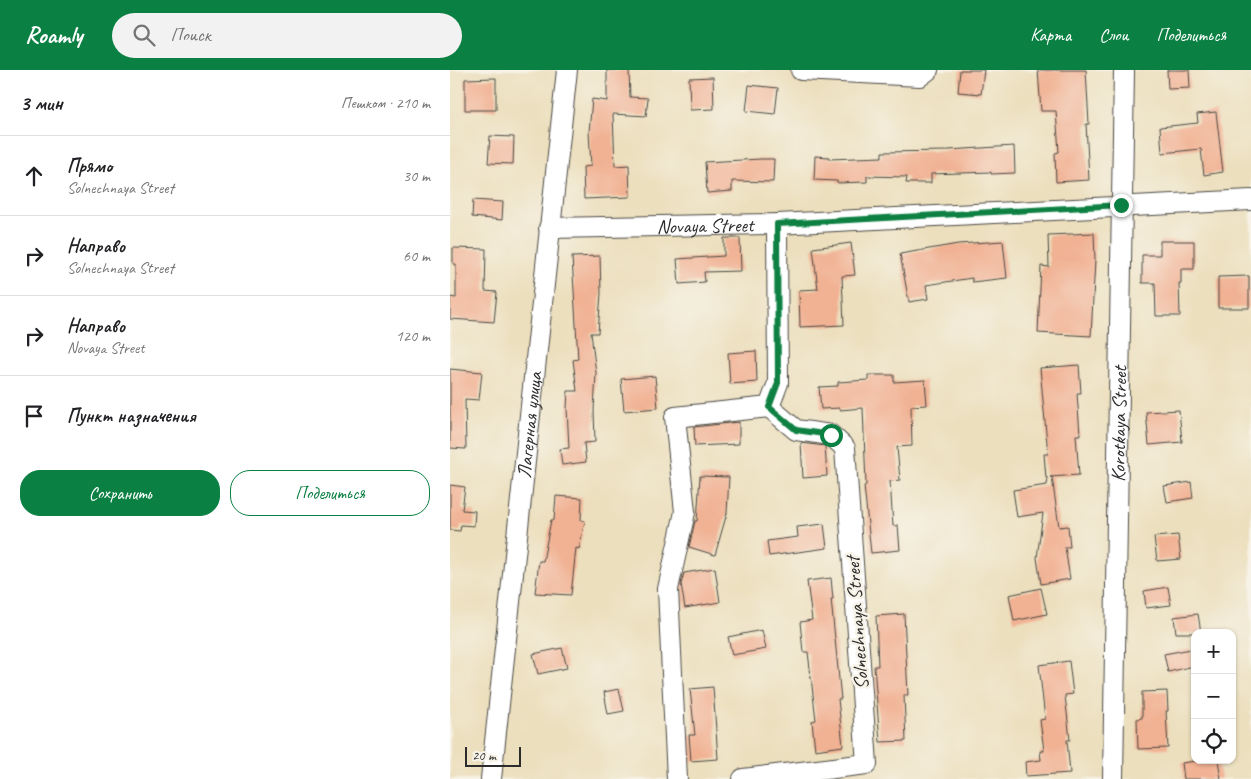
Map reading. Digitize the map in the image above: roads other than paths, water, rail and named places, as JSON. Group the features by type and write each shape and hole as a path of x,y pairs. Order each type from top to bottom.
{"street":[{"name":"Лагерная улица","path":"491,779 567,70"},
{"path":"801,70 920,76 928,70"},
{"name":"Korotkaya Street","path":"1113,779 1124,70"},
{"name":"Novaya Street","path":"549,228 777,224 1121,205 1251,200"},
{"path":"676,779 668,589 685,512 675,417 769,407 778,383 777,224"},
{"name":"Solnechnaya Street","path":"743,779 867,764 845,448 831,435 796,430 769,407"}]}
